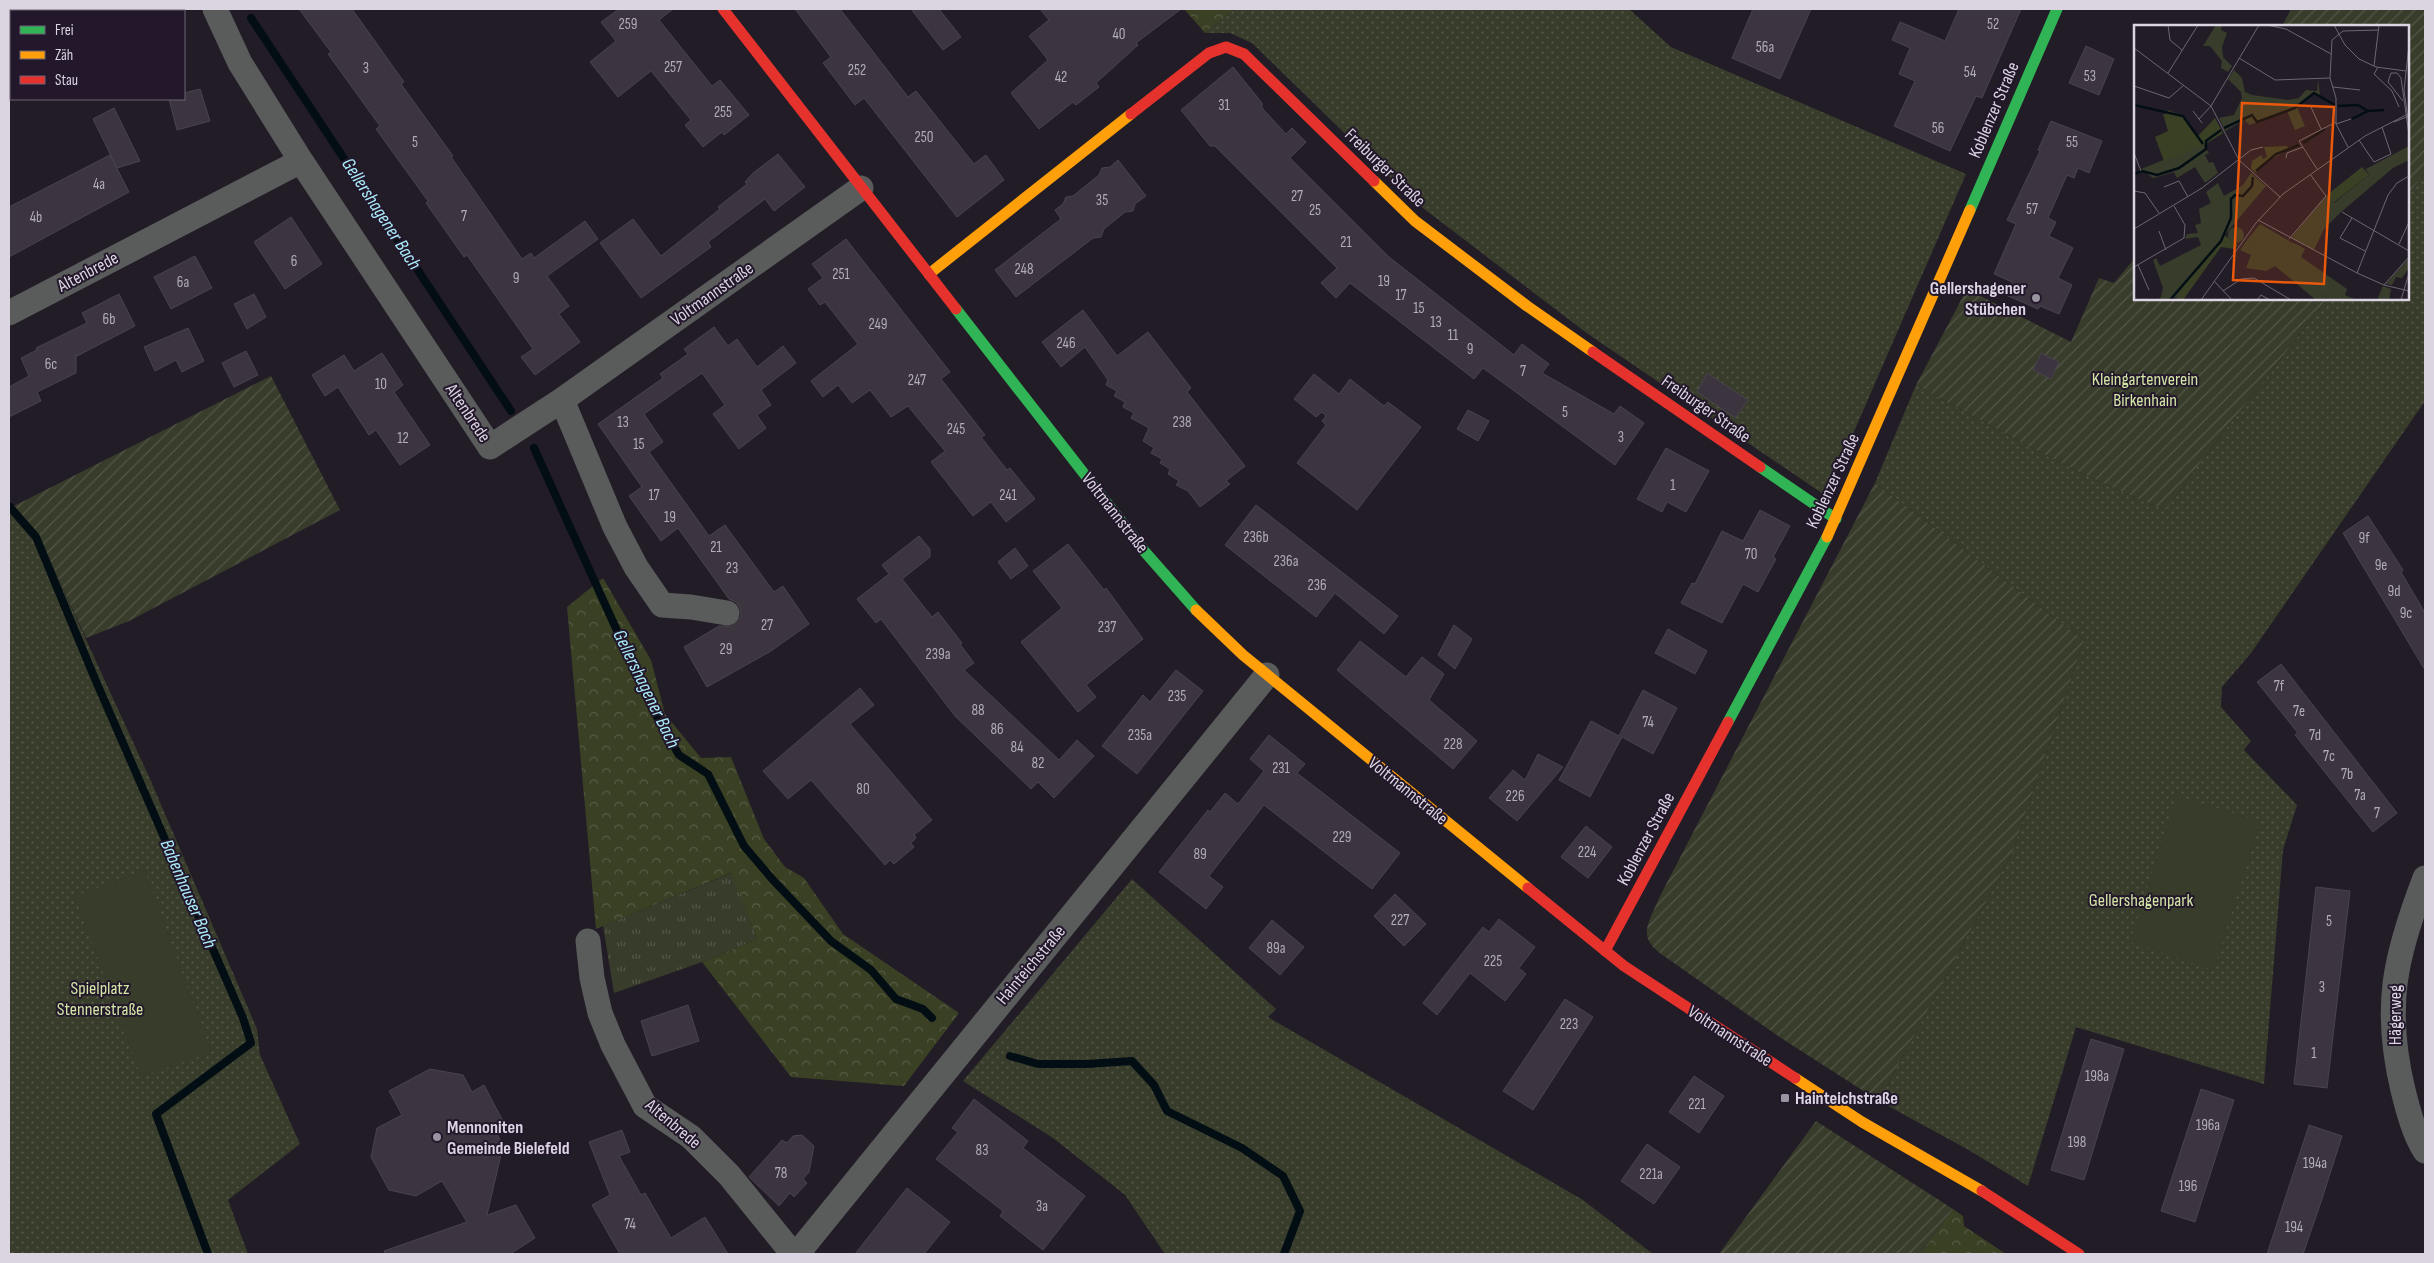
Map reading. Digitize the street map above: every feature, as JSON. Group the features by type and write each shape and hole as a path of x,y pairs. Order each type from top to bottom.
{"street":[{"name":"Altenbrede","path":"215,9 240,64 301,161 490,447 562,400"},
{"name":"Voltmannstraße","path":"722,9 1145,552 1217,632 1267,676 1605,952 1712,1026 1862,1122 1960,1178 2079,1254"},
{"name":"Koblenzer Straße","path":"1605,952 1669,836 1836,519 1862,464 2057,9"},
{"name":"Freiburger Straße","path":"930,274 1209,53 1226,46 1244,54 1415,221 1527,306 1836,519"},
{"name":"Altenbrede","path":"9,313 301,161"},
{"name":"Voltmannstraße","path":"562,400 862,188"},
{"path":"562,400 615,527 636,567 662,605 691,607 727,614"},
{"name":"Hainteichstraße","path":"795,1254 1267,676"},
{"name":"Hägerweg","path":"2425,878 2405,930 2399,954 2393,1009 2396,1062 2406,1103 2425,1151"},
{"name":"Altenbrede","path":"588,941 592,978 600,1014 613,1046 645,1106 691,1137 729,1175 795,1254"}],"green space":[{"path":"1184,9 1235,9 1205,33"},
{"path":"1235,9 1629,9 1671,47 1966,174 1826,496 1588,334 1415,202 1252,43 1230,33 1205,33"},
{"path":"2291,9 2425,9 2425,173 2409,193 2409,25 2283,25"},
{"name":"Gellershagenpark","path":"2425,173 2425,401 2251,653 2222,687 2221,707 2251,741 2244,750 2297,805 2283,850 2264,1084 2076,1027 2028,1186 1967,1149 1879,1101 2012,853 2084,640 1875,483 1916,385 2070,467 2166,510 2202,460 2326,300 2409,300 2409,193"},
{"name":"Kleingartenverein Birkenhain","path":"2134,259 2134,300 2326,300 2202,460 2166,510 2070,467 1916,385 1967,289 2071,342 2099,278 2114,283"},
{"path":"271,376 340,510 129,621 86,638 39,537 14,506"},
{"path":"1875,483 2084,640 2012,853 1879,1101 1781,1038 1661,954 1653,947 1647,934 1649,921 1659,898"},
{"name":"Spielplatz Stennerstraße","path":"9,500 39,537 150,779 257,1029 260,1055 300,1144 228,1200 248,1254 9,1254"},
{"path":"603,578 651,660 665,714 701,758 731,757 764,839 785,867 804,878 843,934 959,1013 904,1086 791,1077 702,962 757,939 731,873 596,929 567,607"},
{"path":"2177,796 2260,821 2214,970 2130,942"},
{"path":"145,870 211,1052 141,1077 75,896"},
{"path":"732,873 757,939 702,962 614,993 603,926"},
{"path":"1132,879 1276,1009 1268,1017 1583,1200 1653,1254 1165,1254 1125,1195 1053,1138 963,1081"},
{"path":"1816,1121 1953,1209 1920,1254 1719,1254"},
{"path":"1953,1209 1963,1216 1964,1226 2006,1254 1920,1254"}],"building":[{"path":"299,9 352,9 404,82 401,84 453,156 451,157 522,259 531,253 534,258 585,221 598,239 547,276 569,306 559,314 580,342 535,375 521,357 533,349 467,255 464,257 426,203 428,201 376,129 380,126 328,54 331,52"},
{"path":"619,9 673,9 659,20 712,86 720,80 749,115 724,135 722,132 703,147 685,125 691,120 651,71 618,97 590,62 616,41 601,22"},
{"path":"795,9 840,9 908,97 916,91 974,164 986,155 1004,180 957,217 864,98 855,105 823,63 831,57"},
{"path":"911,9 939,9 961,37 943,50"},
{"path":"1040,9 1181,9 1136,43 1138,45 1096,83 1099,87 1076,105 1073,102 1039,129 1011,93 1048,60 1029,36 1049,20"},
{"path":"1753,9 1811,9 1780,79 1732,58"},
{"path":"1959,9 2021,9 1982,98 1976,96 1950,151 1894,126 1915,81 1899,74 1910,48 1892,40 1900,22 1945,41"},
{"path":"2086,46 2114,59 2099,95 2069,83"},
{"path":"1233,67 1262,103 1262,108 1286,134 1292,128 1306,142 1290,158 1389,257 1514,355 1522,344 1549,364 1542,373 1614,414 1620,406 1644,423 1615,465 1483,368 1474,379 1350,283 1336,298 1321,283 1337,268 1215,146 1210,146 1181,110"},
{"path":"200,89 210,121 177,130 169,100 185,100 185,93"},
{"path":"114,108 140,161 117,168 93,119"},
{"path":"2051,121 2102,141 2089,173 2078,168 2074,178 2067,175 2048,218 2056,222 2049,236 2073,248 2058,278 2072,285 2059,314 2040,306 2038,309 2006,295 2012,282 1994,274 2016,224 2007,220 2040,151 2038,150"},
{"path":"778,154 805,187 774,211 765,199 708,242 711,247 641,298 600,243 633,219 661,256 720,209 718,207 747,184 745,182 753,173"},
{"path":"110,155 129,192 9,257 9,207"},
{"path":"1118,160 1146,196 1135,204 1133,211 1125,212 1104,229 1101,237 1093,238 1016,297 995,270 1061,219 1055,210 1063,204 1066,197 1073,196 1099,175 1102,168 1110,167"},
{"path":"291,217 322,264 285,289 254,242"},
{"path":"846,239 950,372 941,379 985,435 981,437 1007,470 1010,468 1035,499 1006,522 991,502 973,516 931,462 945,451 908,406 891,417 870,390 852,403 838,385 823,397 811,381 858,344 825,302 820,305 808,289 823,278 812,264"},
{"path":"195,256 212,288 171,309 154,277"},
{"path":"119,294 135,326 77,356 76,354 76,373 37,392 41,401 9,417 9,387 29,376 21,358 37,350 36,348 87,323 82,313"},
{"path":"254,294 266,317 247,329 234,304"},
{"path":"1083,310 1117,356 1148,332 1191,388 1187,392 1245,466 1226,481 1230,484 1200,507 1188,491 1176,485 1179,481 1168,474 1170,469 1160,463 1162,459 1151,453 1154,448 1143,441 1149,428 1131,418 1134,413 1123,407 1125,402 1114,396 1117,391 1106,385 1108,380 1085,347 1061,367 1042,342"},
{"path":"714,327 728,346 737,339 757,367 783,346 796,363 761,390 771,405 757,415 766,428 739,449 713,414 725,405 702,373 644,414 663,442 649,452 709,536 725,525 774,592 783,586 809,624 771,651 707,687 684,647 719,626 732,626 741,616 740,608 736,602 729,599 678,528 661,541 629,496 642,487 598,424 663,378 660,374 688,354 684,349"},
{"path":"188,328 204,361 182,372 176,360 155,371 144,347"},
{"path":"246,351 258,375 234,387 222,363"},
{"path":"382,353 403,385 394,392 430,445 400,465 376,430 369,435 338,387 325,396 312,375 344,355 354,371"},
{"path":"2041,353 2059,362 2051,379 2033,370"},
{"path":"1707,373 1748,400 1735,418 1697,392"},
{"path":"1314,374 1339,394 1350,379 1384,406 1388,402 1421,427 1357,510 1297,463 1326,425 1322,421 1326,416 1322,412 1316,417 1294,399"},
{"path":"1468,410 1489,421 1478,441 1457,429"},
{"path":"1666,448 1709,471 1686,512 1667,502 1662,512 1637,499"},
{"path":"1256,505 1398,616 1384,634 1335,593 1316,617 1225,545"},
{"path":"1760,510 1790,526 1773,557 1776,559 1758,592 1743,584 1722,623 1681,603 1692,583 1695,584 1722,531 1743,541"},
{"path":"2368,516 2403,570 2401,572 2425,613 2425,670 2343,533"},
{"path":"919,536 930,549 930,557 902,579 932,617 938,612 962,643 960,644 974,663 964,670 1059,760 1077,740 1094,756 1054,798 1038,782 1031,789 955,716 881,619 876,623 857,599 889,574 882,565"},
{"path":"1068,544 1104,590 1106,588 1143,639 1086,685 1096,697 1078,712 1021,642 1062,608 1033,571"},
{"path":"1015,548 1028,566 1011,579 998,562"},
{"path":"1454,625 1472,639 1455,669 1438,655"},
{"path":"1668,629 1707,651 1695,674 1655,653"},
{"path":"1360,641 1406,677 1422,657 1444,674 1429,700 1477,741 1453,769 1337,670"},
{"path":"2281,664 2397,813 2373,832 2295,735 2298,733 2257,682"},
{"path":"1176,670 1203,691 1137,774 1102,746 1143,695 1150,702"},
{"path":"860,688 874,705 850,724 932,820 914,835 916,838 911,843 914,847 894,864 890,860 885,865 811,780 788,799 763,771"},
{"path":"1643,690 1677,708 1653,754 1622,737 1590,797 1559,780 1591,721 1619,736"},
{"path":"1269,735 1305,764 1297,773 1400,853 1372,889 1264,805 1209,876 1223,887 1206,909 1159,872 1208,810 1210,812 1225,793 1238,804 1264,771 1250,759"},
{"path":"1538,754 1563,767 1517,821 1489,798 1513,770 1525,780"},
{"path":"1586,826 1612,847 1588,878 1561,857"},
{"path":"2316,887 2350,891 2327,1088 2294,1084"},
{"path":"1395,894 1426,924 1404,946 1374,916"},
{"path":"1499,919 1535,947 1519,968 1526,974 1505,1001 1470,973 1437,1015 1423,1003 1483,927 1489,932"},
{"path":"1272,920 1304,947 1280,975 1249,948"},
{"path":"1565,999 1593,1017 1533,1110 1503,1091"},
{"path":"688,1005 699,1041 652,1056 641,1021"},
{"path":"2091,1039 2124,1049 2084,1180 2051,1170"},
{"name":"Mennoniten Gemeinde Bielefeld","path":"430,1069 463,1075 472,1092 484,1085 504,1123 494,1128 503,1146 487,1215 516,1205 535,1238 510,1254 385,1254 384,1251 467,1222 442,1181 416,1196 389,1190 371,1157 377,1128 402,1115 389,1091"},
{"path":"1694,1076 1724,1096 1699,1133 1669,1112"},
{"path":"2201,1089 2234,1100 2195,1222 2161,1211"},
{"path":"974,1099 1028,1141 1023,1148 1085,1196 1043,1250 1000,1216 1003,1211 936,1159 958,1132 952,1128"},
{"path":"2309,1125 2342,1136 2321,1202 2303,1254 2267,1254"},
{"path":"622,1130 630,1152 619,1156 641,1195 645,1193 671,1238 705,1217 728,1254 620,1254 592,1205 610,1195 589,1142"},
{"path":"802,1135 814,1146 809,1172 803,1179 807,1183 794,1197 790,1193 779,1206 749,1177 782,1140 787,1143 793,1136"},
{"path":"1647,1144 1680,1167 1654,1204 1621,1181"},
{"path":"907,1188 950,1222 924,1254 855,1254"}],"waterway":[{"name":"Gellershagener Bach","path":"251,18 511,411"},
{"name":"Gellershagener Bach","path":"534,448 654,712 679,755 708,774 744,846 773,880 831,941 871,970 896,999 923,1009 932,1018"},
{"name":"Babenhauser Bach","path":"9,506 36,537 95,679 243,1018 251,1043 156,1114 208,1254"},
{"name":"Gellershagener Bach","path":"1010,1056 1038,1064 1087,1064 1132,1061 1154,1085 1167,1111 1242,1148 1283,1176 1300,1211 1284,1254"}],"traffic: fast":[{"path":"1970,210 2057,9"},
{"path":"956,309 1145,552 1196,610"},
{"path":"1760,467 1836,519"},
{"path":"1728,722 1827,537"}],"traffic: slow":[{"path":"929,274 1131,114"},
{"path":"1374,181 1415,221 1527,306 1593,352"},
{"path":"1827,537 1970,210"},
{"path":"1196,610 1243,655 1528,888"},
{"path":"1795,1078 1862,1122 1982,1191"}],"traffic: jam":[{"path":"723,9 956,309"},
{"path":"1131,114 1209,53 1226,47 1244,54 1374,181"},
{"path":"1593,352 1760,467"},
{"path":"1605,951 1728,722"},
{"path":"1528,888 1624,966 1795,1078"},
{"path":"1982,1191 2079,1254"}],"place":[{"name":"Gellershagener Stübchen","path":"2036,298"},
{"name":"Hainteichstraße","path":"1785,1098"},
{"name":"Mennoniten Gemeinde Bielefeld","path":"437,1137"}]}
